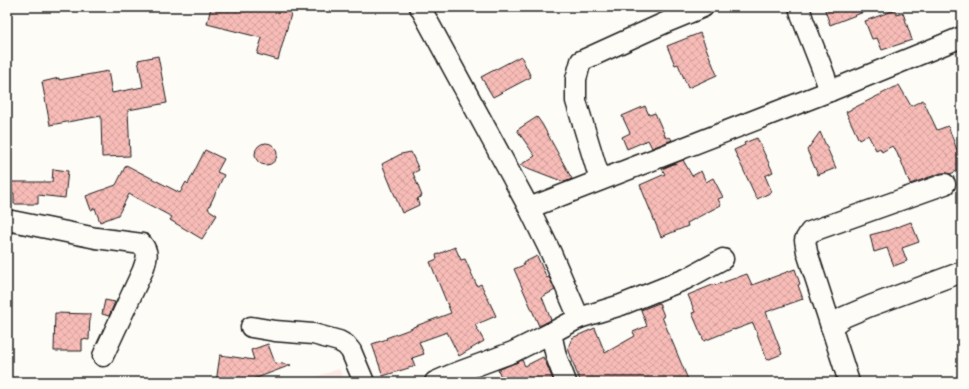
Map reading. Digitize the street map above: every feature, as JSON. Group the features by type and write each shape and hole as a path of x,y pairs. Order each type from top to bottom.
{"street":[{"path":"420,7 529,208 551,253 579,318"},
{"path":"600,180 576,101 576,79 581,61 669,21 704,7"},
{"path":"799,7 830,91"},
{"path":"529,208 830,91 962,37"},
{"path":"849,382 807,252 805,240 810,232 945,184"},
{"path":"7,220 96,238 142,244 146,249 148,255 143,270 103,356"},
{"path":"435,382 513,352 579,318 621,305 686,279 723,259"},
{"path":"831,326 844,317 870,306 962,272"},
{"path":"251,327 275,331 313,334 339,341 346,345 351,351 364,382"},
{"path":"551,333 556,356 566,382"}],"shaded area":[{"path":"339,369 345,382 301,382"}],"building":[{"path":"211,7 293,7 278,60 257,54 262,38 207,24"},
{"path":"824,7 874,7 874,8 830,25"},
{"path":"895,10 897,15 903,13 912,40 882,50 877,38 872,39 865,21"},
{"path":"700,33 717,75 688,88 678,64 675,65 667,46"},
{"path":"158,56 167,103 128,110 130,156 102,157 101,116 50,125 42,82 108,71 112,93 143,87 138,60"},
{"path":"521,56 531,77 493,97 481,77"},
{"path":"899,85 911,106 923,100 937,130 948,126 962,163 962,169 950,174 941,173 910,184 895,148 894,149 892,146 882,152 880,148 876,150 868,135 859,140 846,112"},
{"path":"645,106 649,115 655,113 666,138 670,137 672,140 652,148 648,140 627,149 622,137 630,133 622,116"},
{"path":"537,117 572,179 564,182 520,165 535,156 517,130"},
{"path":"820,132 836,168 818,175 807,150"},
{"path":"757,138 773,172 765,176 772,192 757,199 734,150 745,145 744,143"},
{"path":"266,143 274,146 277,154 274,162 266,165 258,162 255,154 258,146"},
{"path":"205,150 224,159 217,172 224,175 208,209 217,215 202,239 170,220 172,217 129,194 118,215 100,222 95,208 91,210 86,196 116,185 126,165 180,193 186,182 188,184"},
{"path":"411,152 419,170 413,173 422,196 417,199 419,205 402,213 382,164 401,154"},
{"path":"683,160 692,176 701,171 706,182 713,178 723,197 718,199 721,205 687,223 688,226 661,237 640,185 665,174 662,169"},
{"path":"53,169 68,171 65,198 38,195 38,204 14,204 14,193 7,193 8,182 52,182"},
{"path":"911,222 919,242 902,248 907,261 894,266 887,248 874,252 870,235"},
{"path":"455,247 461,260 465,259 477,286 481,284 496,316 475,325 484,341 459,356 447,332 419,342 424,354 412,358 415,366 383,376 372,344 451,313 430,262 437,259 436,255"},
{"path":"537,256 547,278 549,277 555,290 542,297 551,320 539,326 514,269 524,265 523,263"},
{"path":"795,269 800,284 798,285 803,299 766,312 782,354 767,360 753,323 704,341 692,313 695,312 688,295 715,284 716,285 747,274 752,285"},
{"path":"105,300 115,302 109,316 102,314"},
{"path":"659,303 664,316 662,317 689,382 581,382 568,348 572,338 595,328 605,353 635,336 633,332 647,326 641,310"},
{"path":"55,313 90,314 89,340 82,339 82,351 54,351"},
{"path":"268,344 275,363 291,365 246,382 216,382 220,355 254,360 251,350"},
{"path":"543,357 554,382 497,382 502,379 498,370 522,360 525,366"}]}
